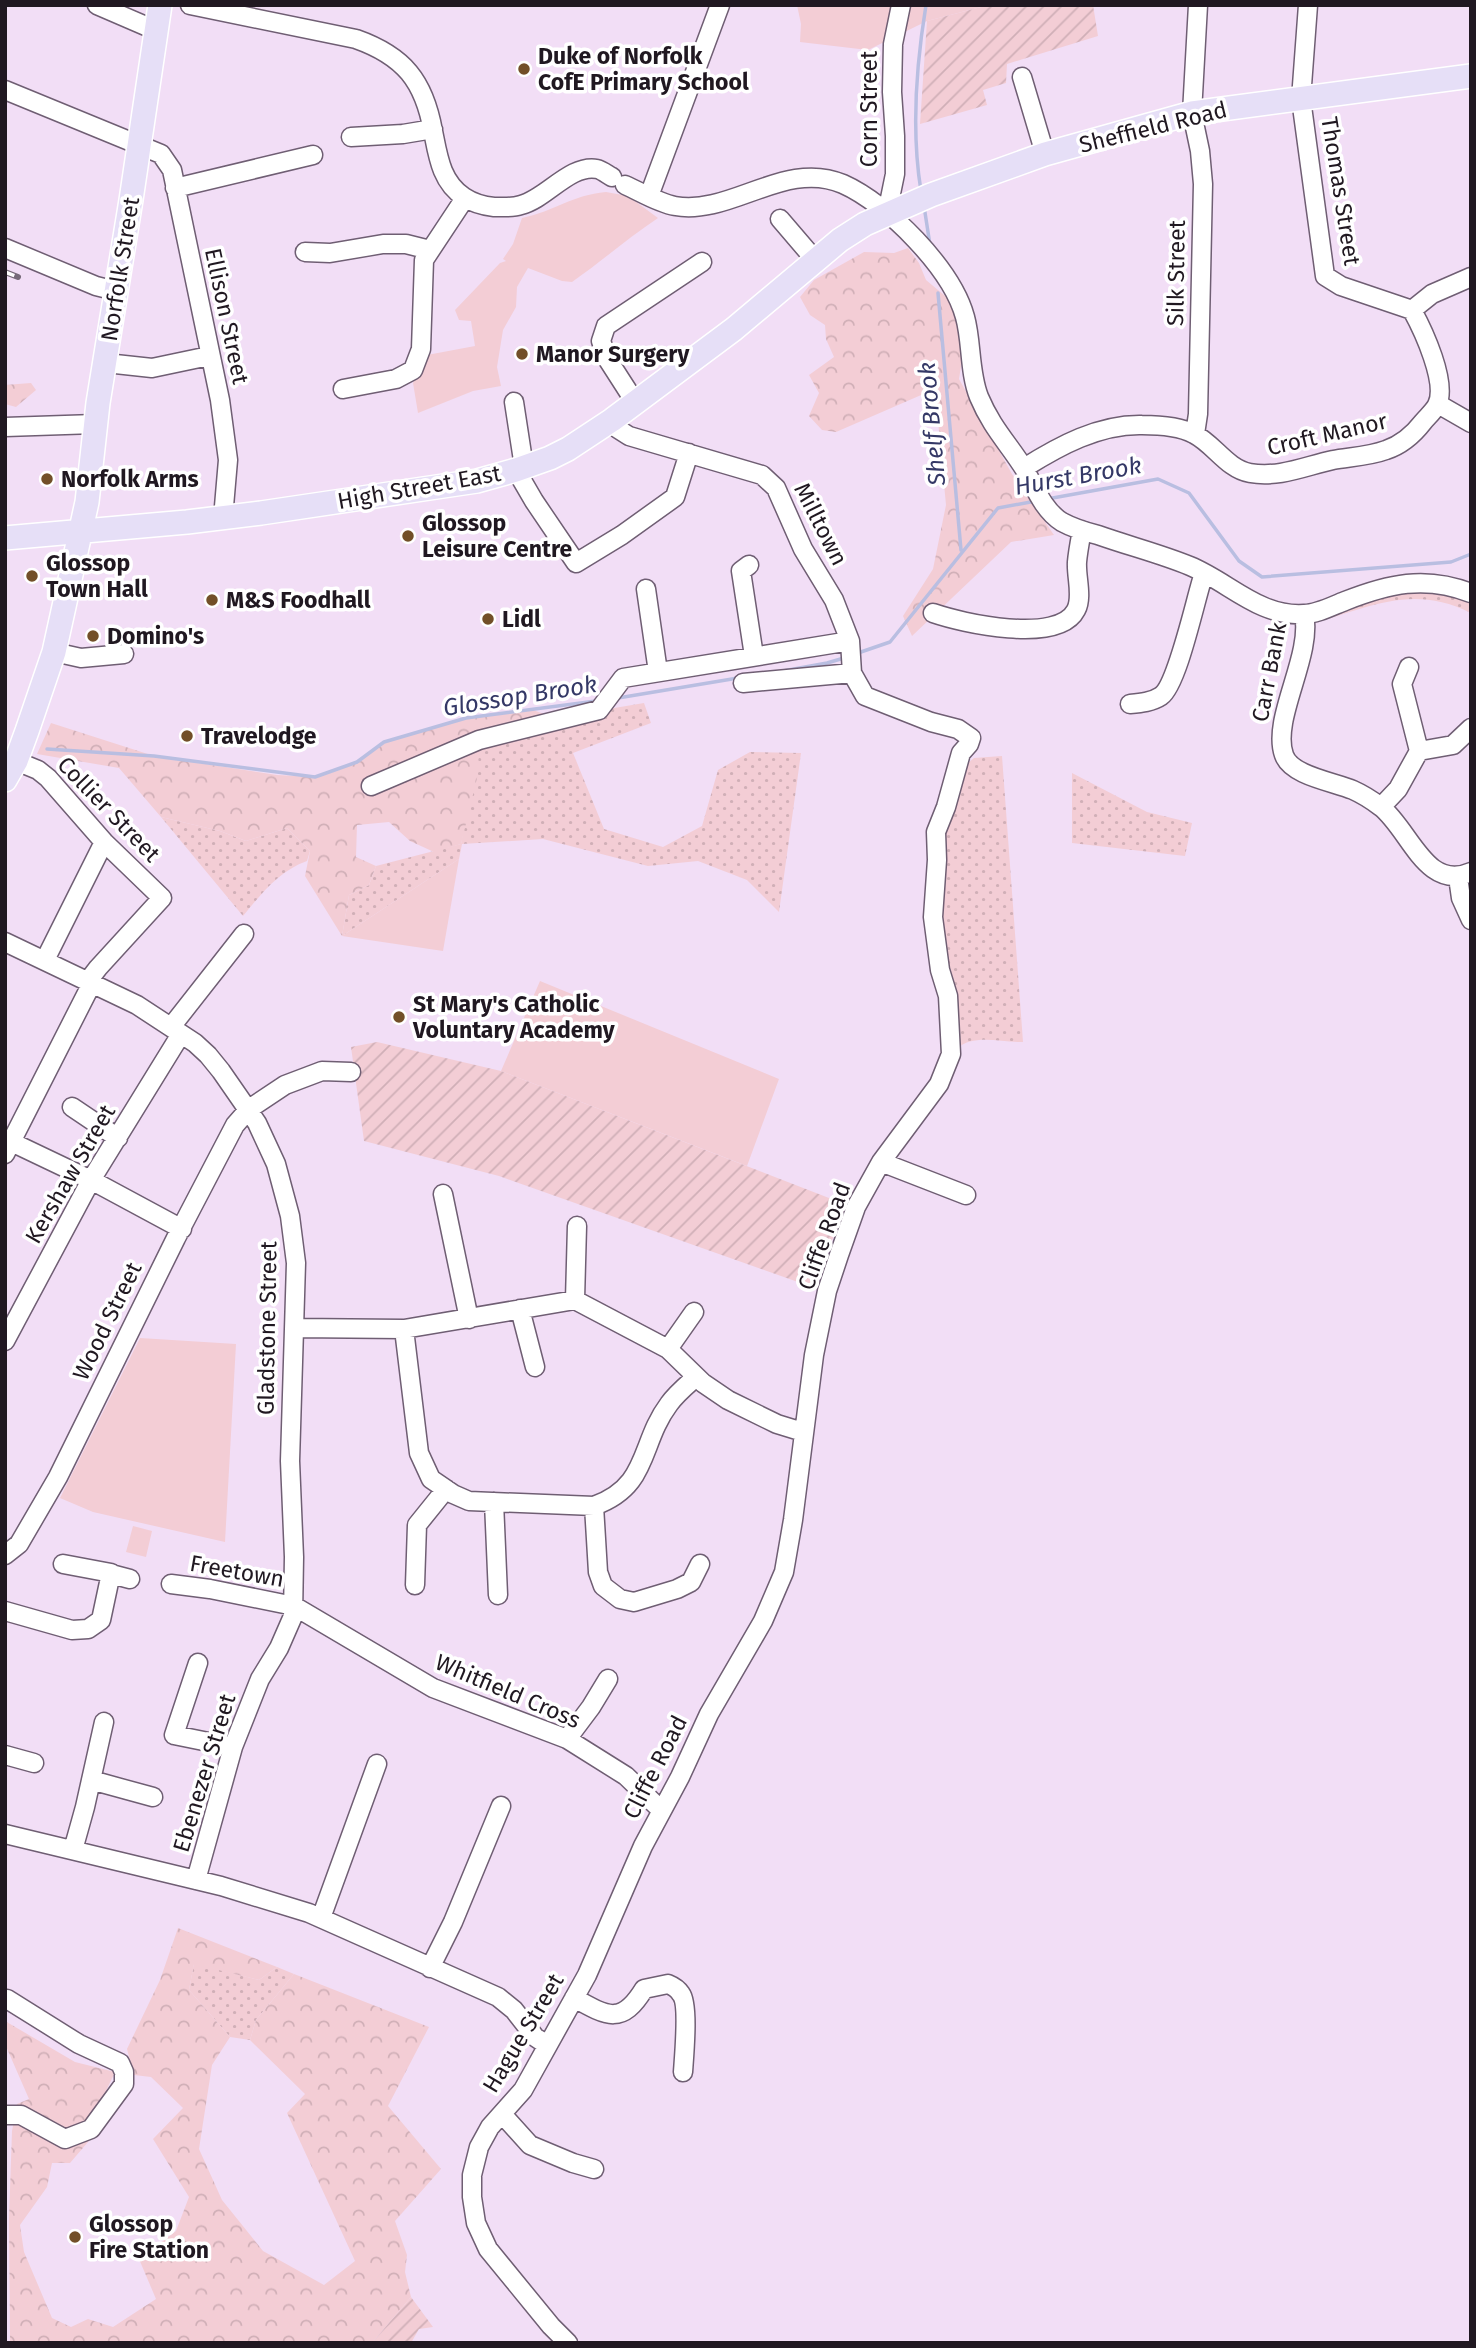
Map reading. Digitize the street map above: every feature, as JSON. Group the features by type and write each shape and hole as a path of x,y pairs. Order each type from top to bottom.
{"main road":[{"name":"Norfolk Street","path":"10,770 54,652 87,502 95,424 160,5"},
{"name":"Sheffield Road","path":"887,213 1045,155 1192,113 1471,76"},
{"name":"High Street East","path":"5,538 223,518 477,481 520,468 568,449 612,420 734,330 848,235 887,213"}],"street":[{"path":"97,5 155,30"},
{"path":"190,5 334,34 377,46 396,58 423,92 443,174 452,187 465,198 483,205 506,208 523,205 544,194 566,177 597,169 649,197 674,206 695,207 795,178 822,178 843,184 865,196 903,225 919,242 959,300 965,317 978,394 994,428 1024,468 1040,498 1062,522 1190,566 1260,606 1304,614 1393,584 1413,583 1458,588 1471,593"},
{"path":"649,197 720,5"},
{"name":"Corn Street","path":"887,213 895,174 893,44 901,5"},
{"name":"Silk Street","path":"1195,434 1198,414 1203,184 1192,113 1198,5"},
{"name":"Thomas Street","path":"1308,5 1301,99 1325,276 1340,286 1412,310"},
{"path":"1022,77 1045,155"},
{"name":"Ellison Street","path":"5,90 161,154 172,170 220,401 228,460 223,518"},
{"path":"351,137 404,134 433,129"},
{"path":"175,188 313,155"},
{"path":"343,389 396,379 413,370 421,349 424,260 465,198"},
{"path":"780,219 816,261"},
{"path":"305,252 330,253 383,244 406,244 430,250"},
{"path":"5,248 96,286 116,291"},
{"path":"635,402 608,360 601,341 606,326 702,262"},
{"path":"1471,277 1432,294 1412,310 1433,356 1438,382 1438,404 1471,423"},
{"path":"106,363 152,368 209,356"},
{"path":"514,402 520,468 534,501 576,563 622,536 675,497 689,453"},
{"name":"Croft Manor","path":"1024,468 1083,436 1110,428 1150,425 1171,427 1195,434 1219,456 1247,472 1274,476 1386,450 1412,436 1438,404"},
{"name":"Milltown","path":"612,420 618,429 629,436 762,475 776,488 803,549 834,600 850,659"},
{"path":"5,427 95,424"},
{"path":"933,613 972,625 996,628 1028,628 1066,622 1077,609 1077,563 1082,530"},
{"path":"749,565 741,572 754,656"},
{"path":"1130,705 1163,695 1170,685 1204,573"},
{"path":"646,589 658,672"},
{"name":"Carr Bank","path":"1304,614 1306,625 1302,652 1282,737 1284,757 1296,769 1353,790 1381,807 1397,823 1432,870 1444,876 1464,874"},
{"path":"54,652 81,658 124,654"},
{"path":"371,786 479,740 599,710 623,678 754,656 850,659"},
{"path":"743,682 850,659"},
{"name":"Cliffe Road","path":"643,1846 680,1777 709,1714 763,1621 784,1572 814,1355 827,1291 856,1207 881,1162 939,1084 951,1054 948,996 940,970 933,917 936,832 961,753 971,738 958,729 931,722 865,696 850,659"},
{"path":"1381,807 1398,789 1419,751 1402,684 1409,667"},
{"path":"1419,751 1453,745 1471,728"},
{"name":"Collier Street","path":"10,770 38,770 48,778 104,842 162,898 98,968 90,982"},
{"path":"45,960 104,842"},
{"path":"1464,874 1461,898 1471,920"},
{"name":"Kershaw Street","path":"5,1341 91,1180 118,1138 176,1031 244,934"},
{"name":"Gladstone Street","path":"5,942 137,1005 208,1055 248,1109 276,1164 290,1216 296,1263 290,1461 294,1606"},
{"path":"90,982 7,1145 91,1180 182,1229"},
{"path":"248,1109 285,1085 314,1073 351,1072"},
{"path":"72,1107 118,1138"},
{"name":"Wood Street","path":"6,1555 19,1544 58,1477 235,1125 248,1109"},
{"path":"881,1162 966,1195"},
{"path":"443,1194 469,1319"},
{"path":"575,1300 577,1226"},
{"path":"295,1328 404,1329 575,1300 668,1349 696,1377 742,1408 803,1432"},
{"path":"520,1309 535,1367"},
{"path":"668,1349 694,1312"},
{"path":"404,1329 419,1453 431,1479 468,1501 594,1506 613,1498 631,1483 669,1402 696,1377"},
{"path":"415,1585 417,1525 446,1489"},
{"path":"494,1502 498,1595"},
{"path":"594,1506 598,1572 603,1586 620,1599 634,1602 677,1589 691,1582 700,1564"},
{"path":"63,1564 109,1572 130,1579"},
{"path":"5,1611 72,1630 88,1629 101,1620 111,1574"},
{"name":"Freetown","path":"171,1584 211,1589 294,1606"},
{"name":"Whitfield Cross","path":"294,1606 450,1697 518,1719 567,1739 626,1776 661,1810"},
{"name":"Ebenezer Street","path":"195,1880 233,1747 260,1679 293,1616 294,1606"},
{"path":"198,1663 174,1735 233,1747"},
{"path":"567,1739 608,1679"},
{"path":"73,1850 104,1723"},
{"path":"5,1755 34,1763"},
{"path":"321,1918 377,1764"},
{"path":"91,1780 153,1797"},
{"path":"430,1968 453,1922 501,1806"},
{"path":"5,1834 195,1880 321,1918 498,1997 514,2010 535,2037 547,2045"},
{"name":"Hague Street","path":"568,2343 508,2276 488,2249 476,2222 472,2175 479,2147 523,2090 574,1998 609,1927 643,1846"},
{"path":"574,1998 605,2012 619,2015 630,2011 644,1989 657,1984 668,1984 676,1988 685,2000 683,2072"},
{"path":"5,2115 21,2115 65,2139 91,2129 124,2084 124,2072 120,2063 79,2044 7,1999"},
{"path":"502,2115 530,2145 566,2161 594,2169"}],"green space":[{"path":"797,5 989,5 927,21 868,50 800,42 801,24"},
{"path":"989,5 1093,5 1098,36 1007,64 1006,83 983,90 987,105 920,124 927,21"},
{"path":"606,192 628,196 658,218 572,282 528,268 517,287 516,307 503,330 497,367 501,386 473,391 418,413 413,383 427,355 475,346 471,321 459,320 455,310 500,263 506,261 503,259 513,244 522,218 583,196"},
{"path":"908,248 919,263 926,280 950,300 963,327 959,379 1012,474 1054,535 1011,542 912,636 903,616 933,569 946,505 935,389 836,432 822,430 809,416 819,393 809,375 834,357 826,339 825,325 810,315 800,297 814,280 864,252 894,253"},
{"path":"31,383 36,390 16,407 5,404 5,385"},
{"path":"1393,584 1471,593 1471,613 1449,604 1407,599 1368,606 1306,625 1315,612"},
{"path":"644,703 651,723 573,753 604,829 663,847 702,826 718,770 750,752 801,753 779,912 747,880 698,861 648,866 543,839 462,844 459,859 342,936 349,895 369,885 376,866 461,844 479,740 555,718"},
{"path":"533,710 555,718 479,740 478,774 461,844 434,852 410,841 389,822 357,825 356,857 376,866 369,885 349,895 342,936 305,876 310,851 287,828 246,841 220,831 161,817 119,768 37,754 51,723 154,756 277,775 315,777 357,762 384,742 466,718"},
{"path":"1002,756 1023,1042 979,1040 963,1044 956,1049 941,934 943,835 968,763 974,758"},
{"path":"1072,773 1147,812 1192,823 1185,856 1072,843"},
{"path":"161,817 220,831 246,841 287,828 310,851 307,861 279,877 243,916"},
{"path":"459,859 443,951 342,936"},
{"path":"540,981 779,1079 747,1166 501,1071"},
{"path":"377,1042 501,1071 847,1205 812,1287 499,1176 364,1141 351,1047"},
{"path":"140,1338 236,1344 225,1542 93,1512 60,1498"},
{"path":"133,1526 152,1531 146,1557 126,1552"},
{"path":"178,1928 277,1967 259,1980 194,1964 189,1990 230,2037 212,2065 199,2149 222,2200 263,2251 324,2285 355,2261 287,2113 305,2094 250,2040 256,2020 294,1974 429,2027 388,2106 441,2169 395,2221 407,2255 405,2272 411,2297 372,2343 10,2343 9,2218 12,2131 17,2104 29,2099 5,2044 5,2021 75,2062 115,2072 97,2110 94,2135 70,2163 52,2163 47,2187 20,2225 24,2252 52,2318 71,2327 88,2319 113,2327 156,2299 139,2259 176,2231 189,2197 153,2139 183,2108 151,2077 134,2075 127,2049 160,1980"},
{"path":"194,1963 259,1980 277,1967 294,1974 256,2020 250,2040 230,2037 189,1990"},
{"path":"411,2297 433,2327 419,2329 411,2343 372,2343"}],"waterway":[{"name":"Shelf Brook","path":"921,191 916,145 916,98 926,5"},
{"name":"Shelf Brook","path":"924,206 930,245"},
{"name":"Shelf Brook","path":"938,293 961,550"},
{"name":"Hurst Brook","path":"1047,499 1158,479 1189,493 1239,561 1262,577 1451,562 1471,554"},
{"name":"Glossop Brook","path":"858,653 890,642 998,508 1036,501"},
{"name":"Glossop Brook","path":"783,671 844,658"},
{"name":"Glossop Brook","path":"618,698 738,678"},
{"name":"Glossop Brook","path":"47,749 154,756 315,777 357,762 384,742 466,718 596,701"}],"railway":[{"path":"5,272 18,277"}],"place":[{"name":"Duke of Norfolk CofE Primary School","path":"524,69"},
{"name":"Manor Surgery","path":"522,354"},
{"name":"Norfolk Arms","path":"47,479"},
{"name":"Glossop Leisure Centre","path":"408,536"},
{"name":"Glossop Town Hall","path":"32,576"},
{"name":"M&S Foodhall","path":"212,600"},
{"name":"Lidl","path":"488,619"},
{"name":"Domino's","path":"93,636"},
{"name":"Travelodge","path":"187,736"},
{"name":"St Mary's Catholic Voluntary Academy","path":"399,1017"},
{"name":"Glossop Fire Station","path":"75,2237"}]}
